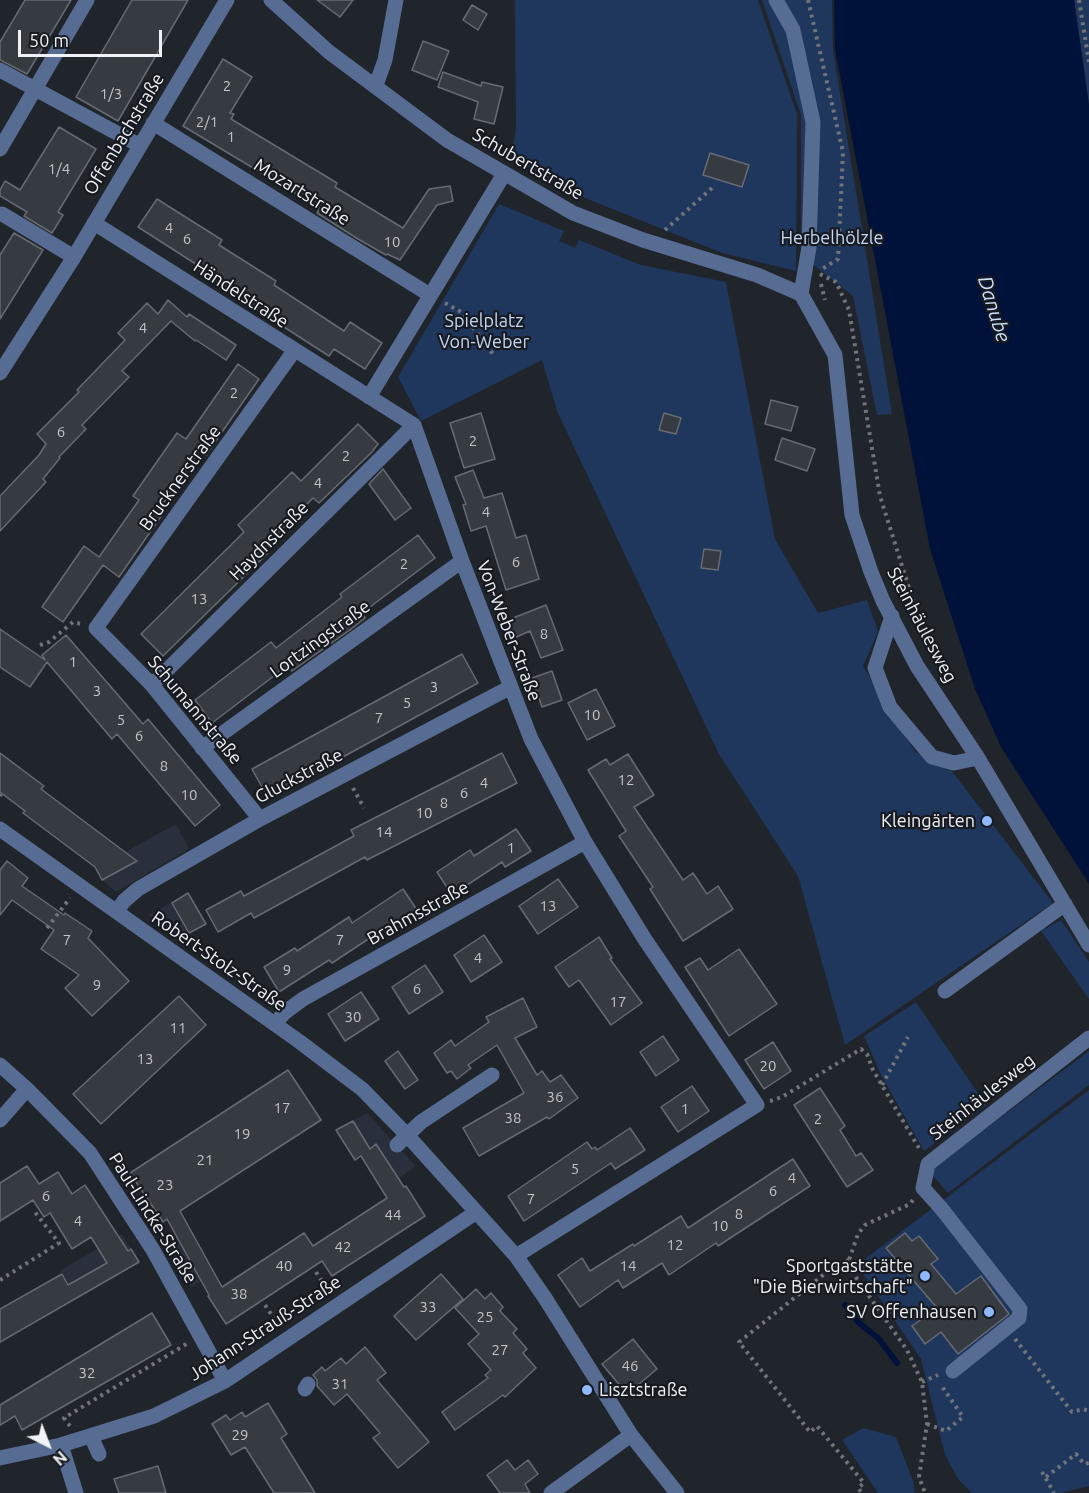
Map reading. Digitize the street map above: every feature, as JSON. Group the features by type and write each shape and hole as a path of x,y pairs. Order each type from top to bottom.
{"street":[{"path":"0,149 87,0"},
{"name":"Offenbachstraße","path":"0,373 74,257 227,0"},
{"name":"Schubertstraße","path":"271,0 329,52 447,140 573,213 651,242 757,275 801,294"},
{"path":"376,85 385,60 396,0"},
{"path":"776,0 793,30 813,122 809,247 801,294"},
{"path":"0,70 139,145"},
{"name":"Mozartstraße","path":"153,123 430,295"},
{"path":"414,424 369,397 504,174"},
{"path":"2,214 74,257"},
{"name":"Händelstraße","path":"94,223 369,397"},
{"name":"Steinhäulesweg","path":"801,294 836,355 852,515 871,572 917,666 978,758 1089,945"},
{"name":"Brucknerstraße","path":"96,628 294,351"},
{"name":"Von-Weber-Straße","path":"414,424 509,688 531,739 585,842 644,938 757,1105"},
{"name":"Haydnstraße","path":"152,685 414,424"},
{"name":"Lortzingstraße","path":"202,748 462,561"},
{"path":"892,616 875,668 890,707 932,756 954,764 978,758"},
{"name":"Schumannstraße","path":"96,628 152,685 260,819"},
{"name":"Gluckstraße","path":"117,911 124,901 138,889 260,819 509,688"},
{"name":"Robert-Stolz-Straße","path":"0,829 275,1024 362,1089 402,1140 516,1256 631,1435 676,1493"},
{"name":"Brahmsstraße","path":"275,1024 284,1013 303,999 585,842"},
{"path":"945,991 1065,904"},
{"name":"Steinhäulesweg","path":"928,1164 1089,1038"},
{"name":"Paul-Lincke-Straße","path":"0,1065 27,1089 90,1154 150,1244 225,1381"},
{"path":"402,1140 421,1122 492,1075"},
{"path":"0,1120 27,1089"},
{"path":"516,1256 757,1105"},
{"path":"928,1164 923,1188 1020,1309 1019,1318 953,1371"},
{"name":"Johann-Strauß-Straße","path":"0,1458 61,1445 154,1416 225,1381 288,1339 333,1305 475,1213"},
{"path":"551,1493 631,1435"},
{"path":"85,1438 99,1454"},
{"path":"61,1445 76,1493"}],"path":[{"path":"1079,0 1089,62"},
{"path":"651,242 712,188"},
{"path":"817,272 836,282 849,310 880,495 916,610 925,656 917,666"},
{"path":"430,295 461,312 494,354"},
{"path":"40,645 49,642 73,622 96,628"},
{"path":"346,774 364,808"},
{"path":"47,928 80,885"},
{"path":"882,1086 908,1037"},
{"path":"757,1105 782,1097 861,1049 867,1054 873,1070 928,1164"},
{"path":"923,1188 910,1204 865,1225 858,1234 849,1260 850,1269 907,1350 922,1382 927,1424 919,1477 924,1493"},
{"path":"0,1280 59,1243 34,1211"},
{"path":"849,1260 837,1264 739,1342 810,1432 818,1426 864,1483 858,1488 862,1493"},
{"path":"316,1272 333,1305"},
{"path":"265,1305 288,1339"},
{"path":"85,1438 64,1418 200,1336"},
{"path":"1012,1336 1072,1412 1083,1409 1089,1411"},
{"path":"927,1424 946,1431 963,1417 936,1377"},
{"path":"1046,1478 1076,1454 1084,1464 1089,1463"},
{"path":"1042,1472 1054,1493"}],"shaded area":[{"path":"176,824 189,849 116,892 102,880 96,868"},
{"path":"188,893 206,924 181,938 148,915"},
{"path":"367,1113 416,1166 382,1191 361,1157 336,1130"},
{"path":"190,1230 215,1274 191,1287 167,1243"},
{"path":"122,1234 139,1262 77,1298 61,1270"}],"green space":[{"path":"515,0 758,0 797,114 796,271 722,253 585,198 511,157 516,129"},
{"name":"Herbelhölzle","path":"762,0 832,0 833,50 892,414 877,415 853,296 801,255 801,115"},
{"path":"1074,0 1089,0 1089,105"},
{"name":"Spielplatz Von-Weber","path":"499,204 564,231 559,241 575,248 579,240 641,265 726,282 775,539 818,613 867,600 878,632 863,666 915,752 951,770 1053,903 845,1045 798,876 719,754 557,411 542,360 421,421 398,377"},
{"path":"1061,920 1089,962 1089,999 1041,931"},
{"path":"916,1002 986,1105 924,1151 882,1077 864,1036"},
{"path":"1089,1051 1089,1085 948,1193 929,1171"},
{"name":"SV Offenhausen","path":"1089,1090 1089,1486 1061,1493 972,1493 958,1479 945,1455 921,1359 857,1265"},
{"path":"863,1428 896,1437 913,1481 915,1493 878,1493 842,1440"}],"water":[{"name":"Danube","path":"834,0 1074,0 1089,105 1089,884 1001,747 975,689 930,549 835,49"}],"building":[{"path":"25,0 71,0 27,74 0,60 0,42"},
{"path":"132,0 188,0 118,121 76,97"},
{"path":"317,0 353,0 340,17"},
{"path":"472,5 487,14 478,30 463,20"},
{"path":"423,41 449,51 437,80 412,70"},
{"path":"223,59 252,77 230,113 234,114 231,119 337,183 335,187 403,228 429,189 450,186 453,201 437,205 400,260 358,239 317,213 320,208 183,126"},
{"path":"443,72 481,86 482,82 503,87 494,124 474,119 478,102 438,87"},
{"path":"59,127 96,149 58,212 63,215 52,233 24,216 27,212 0,196 0,190 5,181 20,190"},
{"path":"710,153 749,165 742,187 703,175"},
{"path":"157,199 222,240 219,245 276,281 274,285 344,331 350,322 382,343 365,369 334,349 329,356 256,309 200,271 202,268 138,227"},
{"path":"14,233 43,250 0,319 0,255"},
{"path":"168,300 187,317 189,314 236,345 226,360 195,341 171,321 122,371 129,377 82,425 86,429 59,457 43,479 46,482 0,531 0,496 39,455 46,444 37,434 79,392 77,390 125,340 118,333 147,303 158,314"},
{"path":"238,364 259,379 206,455 200,450 157,512 162,515 119,577 103,565 63,622 42,607 84,546 99,557 139,500 133,496 177,433 186,439"},
{"path":"771,400 798,407 791,431 765,424"},
{"path":"481,413 495,459 464,468 450,423"},
{"path":"664,413 681,418 676,434 659,430"},
{"path":"358,424 378,444 371,453 319,503 313,498 263,548 268,553 163,656 141,634 244,532 238,525 292,472 301,481"},
{"path":"782,438 815,449 807,471 775,460"},
{"path":"383,469 411,508 395,520 369,484"},
{"path":"473,470 484,498 502,493 516,538 526,535 539,579 506,590 486,526 471,531 463,505 466,504 455,477"},
{"path":"418,535 435,558 362,613 365,618 350,630 292,671 287,666 212,723 195,700 271,642 276,648 342,597 340,594"},
{"path":"704,549 721,551 718,570 701,568"},
{"path":"546,605 563,650 541,658 530,631 514,638 508,620"},
{"path":"0,629 45,660 42,655 66,635 143,724 148,719 220,805 195,826 117,734 112,739 47,662 30,687 0,667"},
{"path":"462,654 478,683 268,798 252,769"},
{"path":"552,671 562,700 542,707 532,678"},
{"path":"596,689 615,726 587,740 568,703"},
{"path":"0,753 44,786 41,789 137,861 102,880 95,867 23,813 25,811 0,792"},
{"path":"502,753 517,783 367,860 365,857 254,918 251,913 218,932 206,910 241,891 244,896 354,836 351,830"},
{"path":"628,754 654,795 634,807 683,880 693,873 707,894 718,886 733,909 683,941 650,889 653,887 619,836 626,831 588,770 606,759 610,765"},
{"path":"516,829 531,851 505,867 502,862 452,895 437,872 470,850 474,856"},
{"path":"7,861 28,878 22,886 92,931 88,938 129,981 92,1016 65,988 79,975 41,949 54,930 12,900 0,915 0,870"},
{"path":"558,879 578,907 538,934 519,906"},
{"path":"403,889 419,913 388,933 385,928 332,963 329,960 279,992 264,967 295,948 297,951 349,917 352,923"},
{"path":"188,893 206,924 189,933 172,903"},
{"path":"484,935 502,962 471,982 454,955"},
{"path":"599,937 612,958 610,959 642,1003 611,1025 579,980 569,987 555,967"},
{"path":"739,949 777,1004 729,1036 685,967 700,958 708,970"},
{"path":"425,965 443,992 409,1014 392,987"},
{"path":"361,992 379,1019 345,1041 328,1014"},
{"path":"179,996 206,1025 101,1124 73,1094"},
{"path":"523,998 537,1027 515,1038 537,1075 542,1071 550,1082 561,1075 578,1098 549,1119 547,1117 479,1156 463,1128 524,1093 497,1045 468,1065 471,1068 457,1079 451,1071 447,1073 434,1053 451,1040 455,1046 489,1022 486,1017"},
{"path":"663,1036 679,1060 656,1076 640,1052"},
{"path":"773,1042 791,1071 764,1089 745,1060"},
{"path":"398,1051 418,1080 405,1089 385,1061"},
{"path":"288,1070 321,1120 180,1211 222,1287 304,1233 313,1246 387,1198 361,1156 355,1160 336,1130 353,1121 370,1149 376,1144 425,1216 332,1276 322,1261 226,1324 208,1296 167,1219 163,1222 130,1173"},
{"path":"692,1086 709,1111 678,1132 661,1107"},
{"path":"820,1088 845,1126 840,1130 856,1156 861,1153 873,1170 847,1187 794,1105"},
{"path":"630,1128 645,1150 615,1169 611,1163 524,1221 508,1196 587,1142 592,1149 595,1147 597,1150"},
{"path":"793,1159 810,1186 718,1246 716,1243 669,1275 662,1263 623,1288 618,1280 580,1307 558,1275 582,1258 590,1271 681,1216 688,1228"},
{"path":"27,1166 39,1184 58,1172 72,1194 85,1185 128,1251 131,1249 139,1262 0,1342 0,1309 62,1274 68,1285 107,1263 91,1237 72,1249 50,1213 44,1217 33,1200 0,1221 0,1183"},
{"path":"905,1233 912,1241 919,1236 938,1259 931,1264 956,1294 981,1276 1009,1314 958,1354 941,1332 925,1344 912,1326 937,1308 886,1248"},
{"path":"441,1274 463,1299 416,1340 394,1316"},
{"path":"476,1289 485,1299 491,1293 503,1307 500,1311 517,1329 513,1333 527,1349 523,1353 536,1368 505,1397 503,1395 455,1430 442,1412 488,1378 485,1375 491,1370 468,1344 479,1334 455,1308"},
{"path":"152,1313 171,1345 22,1430 15,1416 0,1425 0,1405"},
{"path":"633,1339 657,1369 627,1394 602,1364"},
{"path":"365,1347 386,1373 377,1380 429,1442 398,1468 373,1438 380,1433 347,1394 334,1405 317,1386 317,1380 313,1375 322,1367 325,1371 341,1358 346,1364"},
{"path":"268,1403 287,1434 281,1438 315,1493 274,1493 245,1447 231,1455 212,1424 226,1415 230,1420 242,1412 245,1417"},
{"path":"507,1460 515,1470 528,1460 538,1474 525,1484 530,1493 500,1493 487,1475"},
{"path":"158,1466 166,1493 119,1493 114,1479"}],"waterway":[{"path":"845,1305 858,1322 879,1339 897,1363"}],"place":[{"name":"Kleingärten","path":"987,821"},
{"name":"Sportgaststätte \"Die Bierwirtschaft\"","path":"925,1276"},
{"name":"SV Offenhausen","path":"989,1312"},
{"name":"Lisztstraße","path":"587,1390"}]}
